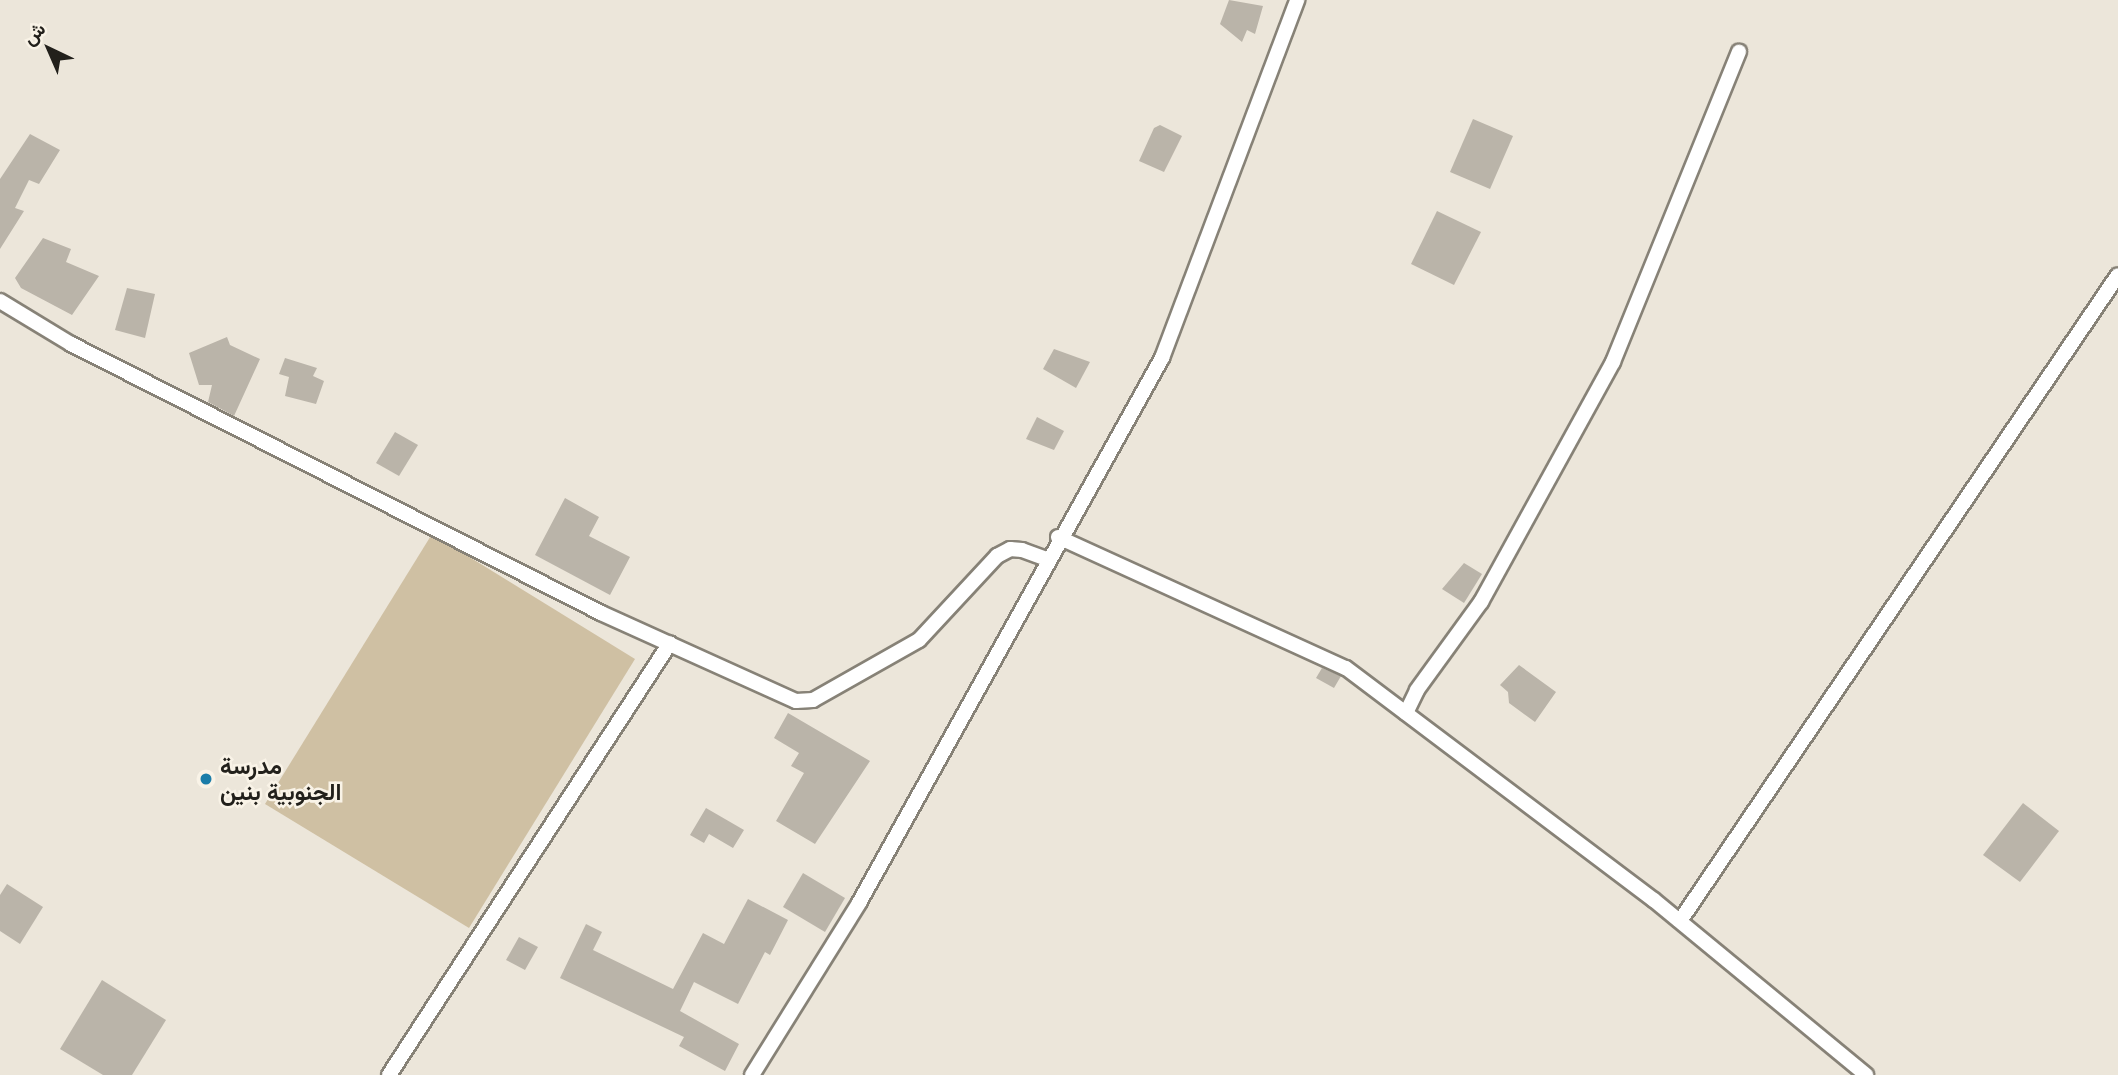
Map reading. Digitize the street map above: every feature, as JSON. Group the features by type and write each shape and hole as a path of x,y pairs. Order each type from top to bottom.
{"street":[{"path":"752,1075 859,903 1058,537 1162,358 1297,0"},
{"path":"1406,713 1417,690 1481,602 1613,362 1738,52"},
{"path":"1679,921 2118,275"},
{"path":"0,301 71,344 670,643 779,696 796,701 813,700 919,640 997,556 1010,550 1023,550 1047,559"},
{"path":"1058,537 1323,654 1406,713 1679,921 1866,1075"},
{"path":"389,1075 670,643"}],"shaded area":[{"path":"432,534 635,659 469,928 265,804"}],"building":[{"path":"1229,0 1263,6 1255,34 1247,30 1242,42 1220,24"},
{"path":"1473,119 1513,136 1490,189 1450,172"},
{"path":"1160,125 1182,136 1164,172 1139,161 1154,128"},
{"path":"30,134 60,150 39,184 29,180 15,208 24,211 0,249 0,179"},
{"path":"1437,211 1481,232 1454,285 1411,264"},
{"path":"43,238 71,249 66,262 99,276 72,315 21,288 15,278"},
{"path":"127,288 155,294 145,338 115,330"},
{"path":"227,337 230,345 260,359 234,416 208,402 212,385 199,385 189,353"},
{"path":"1054,349 1090,362 1076,388 1043,369"},
{"path":"285,358 317,368 313,376 324,381 316,404 285,396 289,377 279,374"},
{"path":"1037,417 1064,431 1054,450 1026,439"},
{"path":"395,432 418,445 399,476 376,463"},
{"path":"565,498 599,517 589,536 630,557 610,595 535,555"},
{"path":"1464,563 1482,574 1464,603 1442,589"},
{"path":"1519,665 1556,692 1535,722 1509,703 1508,692 1500,685"},
{"path":"1322,668 1341,676 1334,688 1316,678"},
{"path":"788,713 870,761 815,844 776,821 804,773 791,766 799,753 774,738"},
{"path":"2023,803 2059,831 2020,882 1983,855"},
{"path":"706,808 744,830 733,848 709,834 704,843 690,835"},
{"path":"803,873 845,898 825,932 783,907"},
{"path":"7,884 43,907 20,944 0,931 0,895"},
{"path":"748,899 788,920 770,955 765,952 738,1004 694,982 680,1011 739,1044 725,1071 679,1046 684,1037 560,978 586,924 602,932 593,950 673,989 703,933 724,944"},
{"path":"519,937 538,947 525,970 506,960"},
{"path":"102,980 166,1020 132,1075 103,1075 60,1049"}],"place":[{"name":"مدرسة الجنوبية بنين","path":"206,779"}]}
